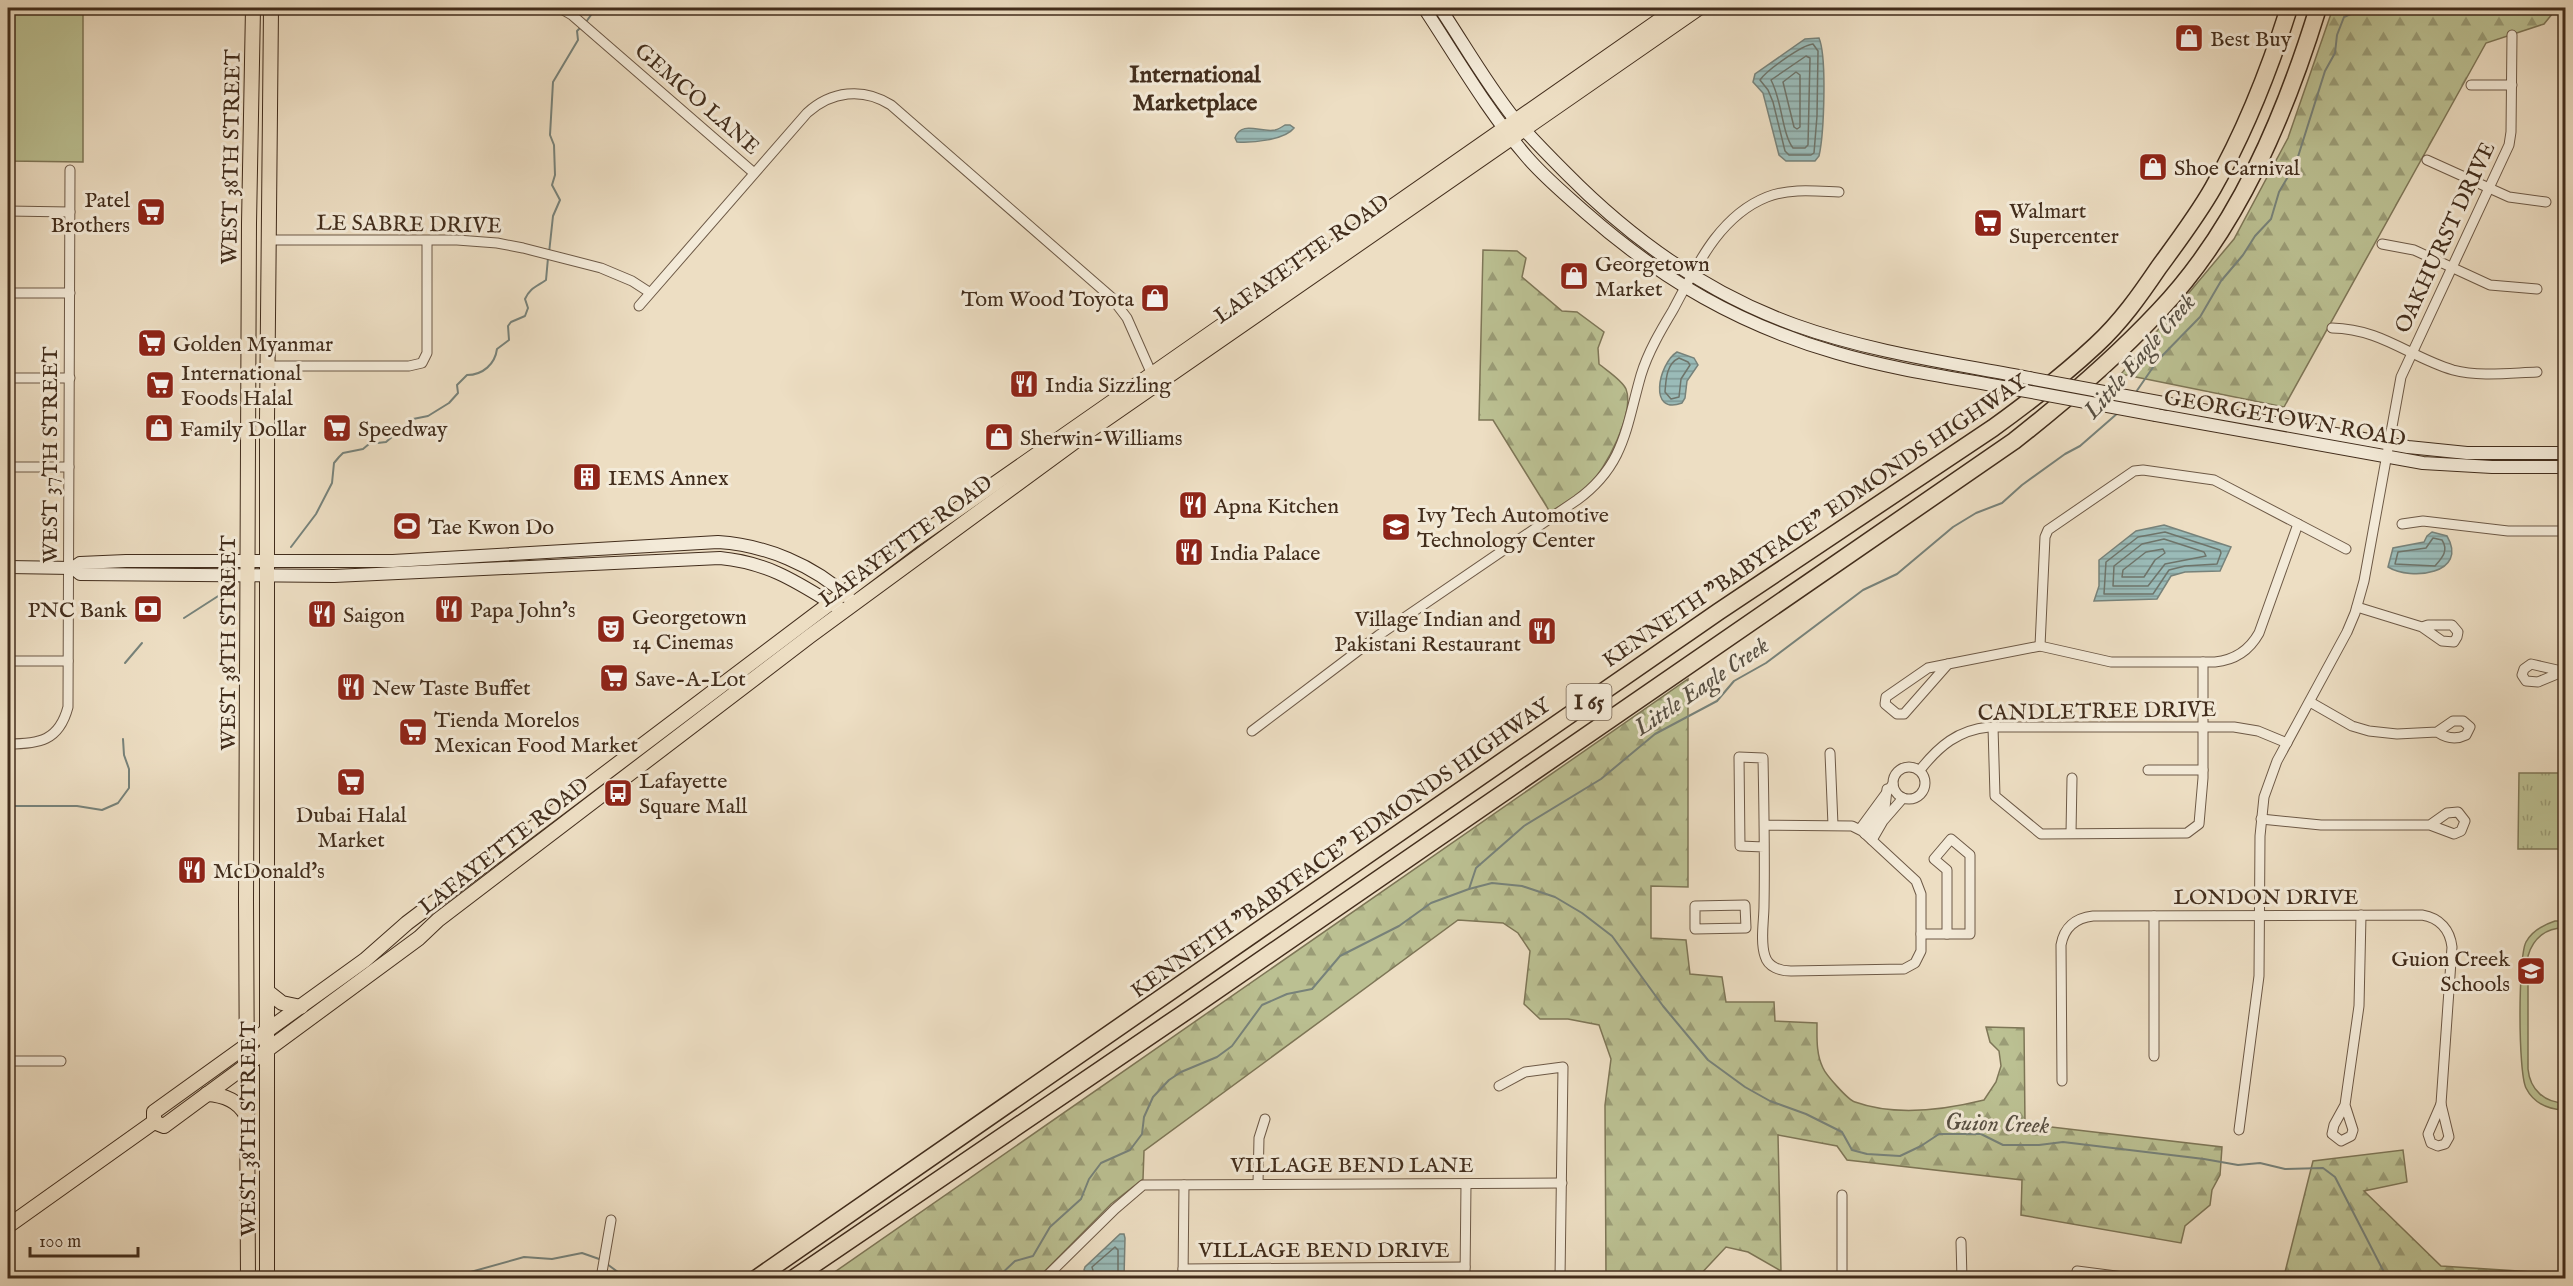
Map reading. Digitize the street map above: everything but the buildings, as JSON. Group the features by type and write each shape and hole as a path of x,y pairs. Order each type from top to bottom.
{"highway":[{"name":"KENNETH \"BABYFACE\" EDMONDS HIGHWAY","path":"757,1278 1699,626 1994,428 2033,399 2097,344 2143,293 2198,213 2222,172 2255,103 2276,50 2287,8"},
{"name":"KENNETH \"BABYFACE\" EDMONDS HIGHWAY","path":"794,1278 1191,1008 1994,454 2078,391 2160,310 2188,276 2225,223 2261,158 2284,108 2318,8"}],"main road":[{"name":"WEST 38TH STREET","path":"248,1278 246,1046 249,340 250,153 254,8"},
{"name":"WEST 38TH STREET","path":"267,1278 267,240 271,8"},
{"path":"1424,8 1514,128"},
{"path":"1440,8 1514,128"},
{"name":"LAFAYETTE ROAD","path":"154,1122 154,1112 365,960 426,909 843,592 1514,128 1677,8"},
{"name":"LAFAYETTE ROAD","path":"1514,128 1699,8"},
{"name":"GEORGETOWN ROAD","path":"1514,128 1617,223 1661,257 1759,311 1826,336 1870,347 2169,404 2387,450 2451,466 2565,467"},
{"name":"GEORGETOWN ROAD","path":"1514,128 1545,175 1594,220 1646,262 1685,288 1751,322 1827,350 1864,360 2156,415 2387,450 2565,453"},
{"path":"250,153 257,190 258,235 267,240"},
{"path":"249,340 257,347 259,387 267,405"},
{"name":"LAFAYETTE ROAD","path":"154,1122 164,1125 267,1051 419,938 438,920 849,607 1092,429 1154,379"},
{"path":"8,567 70,568 80,563 266,568 718,542 761,549 808,569 843,592 849,607"},
{"path":"266,568 334,576 720,558 746,561 775,570 830,602 849,607"},
{"path":"248,729 255,746 256,777 266,785"},
{"path":"248,789 258,800 260,852 267,867"},
{"path":"268,992 282,1003 301,1007"},
{"path":"207,1094 219,1095 234,1101 246,1114"},
{"name":"LAFAYETTE ROAD","path":"8,1226 154,1122"}],"street":[{"name":"GEMCO LANE","path":"560,8 575,17 754,173"},
{"name":"OAKHURST DRIVE","path":"2239,1130 2259,976 2261,819 2269,780 2347,632 2357,607 2398,386 2490,189 2511,138 2512,35"},
{"path":"2471,85 2512,85"},
{"path":"639,306 807,113 833,97 853,93 882,100 896,110 1111,297 1126,318 1154,379"},
{"path":"2427,160 2517,199 2546,202"},
{"name":"WEST 37TH STREET","path":"8,744 32,743 52,734 60,726 66,713 70,568 70,170"},
{"path":"1252,731 1379,635 1577,500 1600,480 1621,448 1646,362 1685,288 1719,234 1752,204 1771,196 1788,192 1839,192"},
{"path":"8,211 70,212"},
{"name":"LE SABRE DRIVE","path":"267,240 487,242 540,252 614,273 650,292"},
{"path":"267,366 409,366 422,363 427,353 428,241"},
{"path":"2382,244 2411,249 2490,285 2537,289"},
{"path":"8,292 70,293"},
{"path":"2332,328 2367,332 2462,372 2537,372"},
{"path":"8,378 70,378"},
{"path":"8,467 69,467"},
{"path":"2040,646 2045,537 2048,530 2131,472 2142,470 2211,479 2346,549"},
{"path":"2402,524 2423,521 2508,531 2565,531"},
{"path":"1948,664 1904,714 1897,714 1886,704 1886,697 1926,669 1948,664 2040,646 2111,662 2203,662 2232,659 2254,642 2298,524"},
{"path":"2357,607 2422,627"},
{"path":"8,661 68,661"},
{"path":"1993,728 1995,797 2042,834 2187,833 2199,824 2203,770 2203,662"},
{"path":"2310,702 2352,726 2368,731 2397,734 2437,732"},
{"name":"CANDLETREE DRIVE","path":"1920,770 1932,754 1951,739 1969,731 1993,728 2204,727 2252,729 2287,743"},
{"path":"1830,753 1833,825"},
{"path":"1764,825 1853,826 1866,834 1918,884 1921,894 1921,934 1918,959 1906,969 1786,971 1770,965 1764,956 1764,905 1764,847 1764,825 1763,758 1739,757 1740,846 1764,847"},
{"path":"1866,834 1895,773 1904,767 1915,767 1920,770 1925,779 1924,790 1917,798 1903,798 1890,786"},
{"path":"2148,770 2203,770"},
{"path":"2071,833 2072,778"},
{"path":"1866,834 1883,821 1903,798"},
{"path":"2261,819 2321,825 2430,825"},
{"path":"1921,934 1947,934 1970,934 1970,855 1952,839 1934,859 1947,870 1947,934"},
{"path":"1745,905 1746,928 1695,929 1695,906 1745,905 1764,905"},
{"path":"2345,1105 2359,1005 2361,915"},
{"name":"LONDON DRIVE","path":"2062,1081 2061,949 2063,935 2071,924 2090,916 2428,916 2443,926 2451,940 2441,1104"},
{"path":"2154,916 2154,1056"},
{"path":"8,1060 60,1061"},
{"path":"1499,1086 1525,1072 1563,1067 1560,1278"},
{"path":"1258,1183 1259,1138 1265,1119"},
{"name":"VILLAGE BEND LANE","path":"1044,1278 1143,1185 1562,1183"},
{"path":"1465,1278 1466,1184"},
{"path":"1183,1274 1184,1185"},
{"path":"1842,1195 1842,1278"},
{"path":"601,1278 611,1220"},
{"path":"1961,1242 1962,1278"},
{"name":"VILLAGE BEND DRIVE","path":"1183,1274 1465,1267"},
{"path":"2077,1271 2132,1278"}],"green space":[{"path":"8,8 83,8 83,162 8,161"},
{"path":"2333,8 2557,8 2544,24 2486,43 2284,407 2121,374 2234,239 2288,138"},
{"path":"1483,250 1517,251 1526,258 1522,277 1562,311 1577,312 1604,332 1598,348 1599,364 1618,379 1626,389 1628,399 1623,426 1603,467 1584,490 1550,512 1493,420 1479,420"},
{"path":"1688,679 1688,887 1651,886 1651,938 1686,940 1690,974 1722,977 1726,1002 1774,1002 1775,1021 1817,1023 1818,1052 1825,1071 1837,1087 1852,1100 1870,1106 1919,1110 1984,1100 1996,1082 2001,1066 1999,1051 1990,1042 1986,1027 2024,1028 2025,1124 2222,1147 2220,1175 2212,1190 2210,1205 2185,1226 2181,1243 2021,1215 2022,1180 1847,1160 1837,1146 1778,1135 1781,1271 1748,1252 1726,1247 1697,1278 1606,1278 1605,1105 1611,1059 1599,1025 1568,1019 1540,1019 1524,1004 1530,951 1518,933 1503,923 1458,920 1144,1151 1143,1179 1111,1204 1038,1278 826,1278"},
{"path":"2519,773 2565,773 2565,849 2518,849"},
{"path":"2555,921 2565,921 2565,928 2552,929 2542,935 2533,944 2528,956 2528,1069 2535,1089 2551,1101 2565,1103 2565,1110 2546,1106 2537,1101 2526,1088 2520,1039 2523,952 2531,935"},
{"path":"2403,1150 2407,1182 2364,1191 2441,1266 2563,1274 2565,1278 2290,1278 2284,1276 2313,1161"}],"water":[{"path":"1819,38 1822,48 1824,96 1819,156 1815,161 1786,161 1779,155 1763,93 1753,82 1755,74 1805,39"},
{"path":"1285,125 1294,128 1276,138 1237,142 1235,138 1238,133 1247,128 1275,130"},
{"path":"1677,352 1694,358 1698,365 1687,381 1685,398 1682,403 1671,405 1664,402 1660,396 1661,377 1670,358"},
{"path":"2164,525 2231,547 2220,571 2185,572 2171,576 2157,599 2094,601 2099,586 2099,560 2136,531"},
{"path":"2432,532 2447,536 2452,549 2450,559 2444,566 2423,573 2398,571 2388,567 2393,548 2424,542"},
{"path":"1120,1234 1124,1234 1125,1238 1124,1278 1091,1278 1084,1270 1085,1267"}],"waterway":[{"path":"586,22 596,8"},
{"name":"Little Eagle Creek","path":"2136,392 2158,360 2200,317 2221,281 2271,219 2279,192 2296,163 2325,71 2335,53 2337,35 2344,17 2364,8"},
{"path":"549,253 553,216 560,200 552,185 555,175 554,145 550,135 553,82 578,40 577,31 582,26"},
{"path":"291,547 316,514 332,483 334,463 343,453 363,449 369,444 386,442 413,419 428,416 449,403 458,393 457,385 467,375 483,371 491,364 497,349 509,340 508,326 511,322 525,316 528,308 525,299 527,295 546,280 548,258"},
{"name":"Little Eagle Creek","path":"997,1278 1015,1261 1033,1256 1050,1227 1081,1199 1089,1179 1101,1163 1130,1150 1142,1134 1144,1117 1153,1097 1169,1080 1181,1072 1217,1057 1232,1046 1262,1005 1287,994 1312,989 1340,956 1399,926 1431,903 1469,889 1476,868 1524,826 1601,779 1655,734 1717,701 1734,681 1766,663 1863,590 1897,574 1953,527 1976,513 2002,503 2022,485 2080,446 2119,412"},
{"path":"184,618 226,591"},
{"path":"125,663 142,643"},
{"path":"8,806 77,806 102,810 118,803 129,788 129,769 124,755 123,739"},
{"name":"Guion Creek","path":"1469,889 1492,883 1522,886 1555,897 1582,913 1612,936 1663,1006 1708,1060 1745,1087 1770,1101 1806,1114 1842,1132 1852,1150 1867,1154 1900,1156 1939,1134 1981,1134 2003,1145 2063,1142 2238,1165 2260,1163 2285,1169 2323,1168 2335,1177 2387,1278"},
{"name":"Little Eagle Creek","path":"449,1278 524,1257 552,1259 582,1253 602,1260"},
{"name":"Little Eagle Creek","path":"607,1264 626,1278"}],"place":[{"name":"Best Buy","path":"2189,38"},
{"name":"Shoe Carnival","path":"2153,167"},
{"name":"Patel Brothers","path":"151,212"},
{"name":"Walmart Supercenter","path":"1988,223"},
{"name":"Georgetown Market","path":"1574,276"},
{"name":"Tom Wood Toyota","path":"1155,298"},
{"name":"Golden Myanmar","path":"152,343"},
{"name":"India Sizzling","path":"1024,384"},
{"name":"International Foods Halal","path":"160,385"},
{"name":"Family Dollar","path":"159,428"},
{"name":"Speedway","path":"337,428"},
{"name":"Sherwin-Williams","path":"999,437"},
{"name":"IEMS Annex","path":"587,477"},
{"name":"Apna Kitchen","path":"1193,505"},
{"name":"Tae Kwon Do","path":"407,526"},
{"name":"Ivy Tech Automotive Technology Center","path":"1396,527"},
{"name":"India Palace","path":"1189,552"},
{"name":"PNC Bank","path":"148,609"},
{"name":"Papa John's","path":"449,609"},
{"name":"Saigon","path":"322,614"},
{"name":"Georgetown 14 Cinemas","path":"611,629"},
{"name":"Village Indian and Pakistani Restaurant","path":"1542,631"},
{"name":"Save-A-Lot","path":"614,678"},
{"name":"New Taste Buffet","path":"351,687"},
{"name":"Tienda Morelos Mexican Food Market","path":"413,732"},
{"name":"Dubai Halal Market","path":"351,782"},
{"name":"Lafayette Square Mall","path":"618,793"},
{"name":"McDonald's","path":"192,870"},
{"name":"Guion Creek Schools","path":"2531,971"}],"district":[{"name":"International Marketplace","path":"1195,88"}]}
